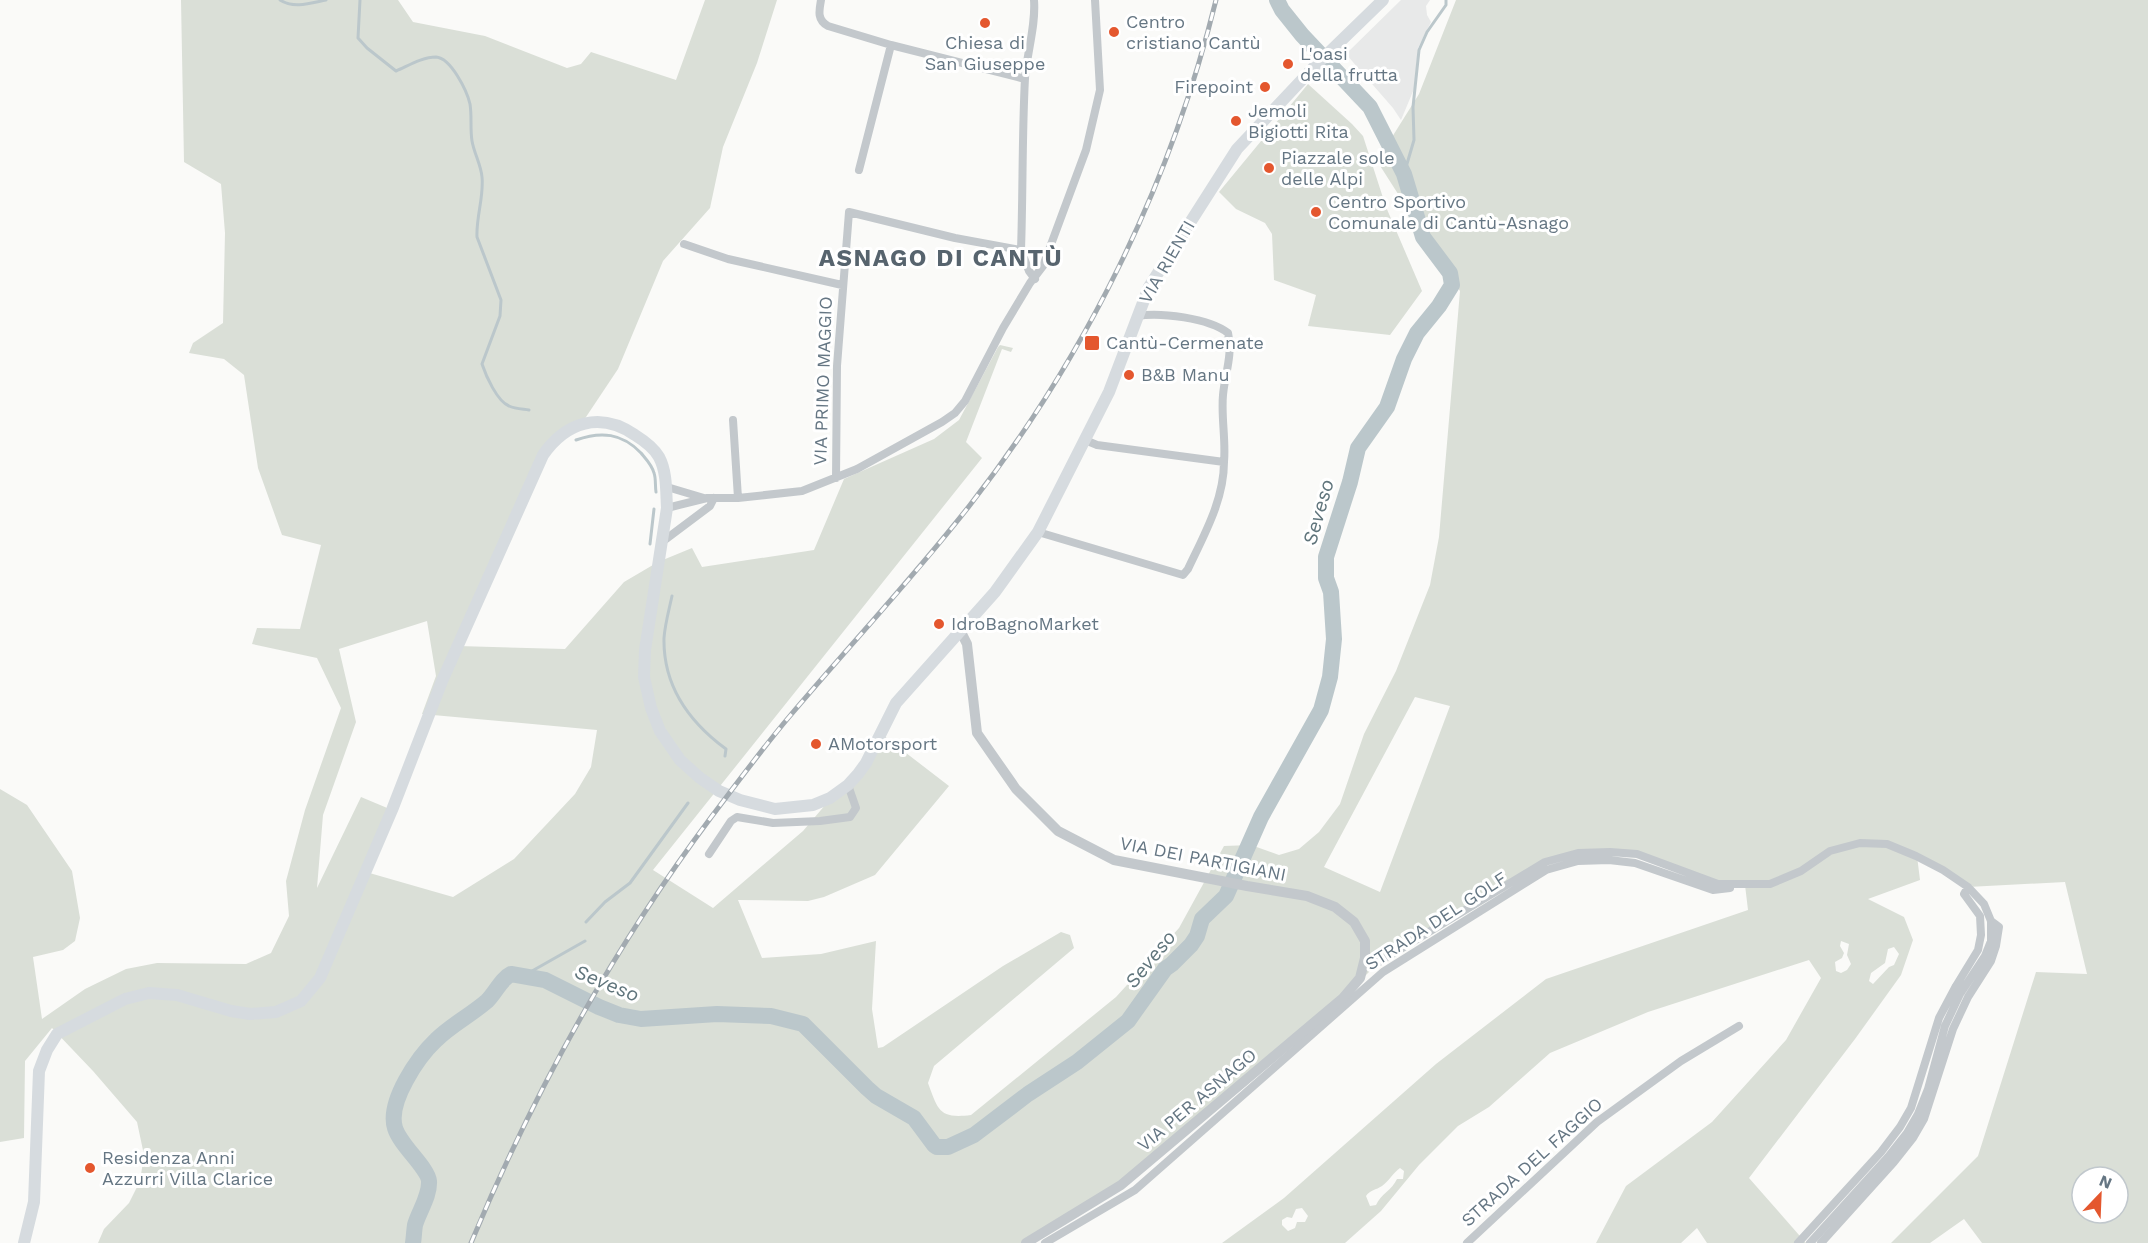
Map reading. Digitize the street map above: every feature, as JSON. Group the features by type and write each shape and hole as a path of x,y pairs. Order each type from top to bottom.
{"main road":[{"name":"VIA RIENTI","path":"24,1243 34,1202 39,1071 47,1050 57,1034 125,999 149,993 177,995 231,1011 250,1014 276,1012 301,1001 320,978 392,810 442,681 543,455 559,435 582,423 606,422 624,428 644,441 659,457 667,488 667,508 645,650 644,677 651,708 660,731 680,760 719,791 756,806 775,809 813,805 830,798 848,785 866,763 896,703 995,592 1038,532 1109,392 1149,287 1237,149 1314,67 1383,0"}],"street":[{"path":"821,0 818,15 823,24 891,45 1025,79"},
{"path":"1034,0 1035,16 1028,47 1025,79 1022,250 1029,271 1035,279"},
{"path":"667,488 711,498 738,498 802,491 836,478 942,422 954,413 965,400 1003,328 1043,266 1086,150 1100,90 1095,0"},
{"path":"859,170 891,45"},
{"name":"VIA PRIMO MAGGIO","path":"836,478 837,366 849,212 955,238 1022,250"},
{"name":"VIA PRIMO MAGGIO","path":"684,244 728,259 842,285"},
{"path":"1038,532 1183,575 1188,569 1214,512 1224,478 1226,447 1223,396 1231,347 1228,333 1213,324 1164,315 1137,316"},
{"path":"733,420 738,498"},
{"path":"1085,440 1097,445 1224,462"},
{"path":"667,508 711,498"},
{"path":"662,542 710,506 711,498"},
{"name":"VIA DEI PARTIGIANI","path":"960,630 967,644 977,733 1016,789 1058,831 1114,860 1307,896 1335,907 1354,922 1365,941 1365,958"},
{"path":"709,854 731,821 737,817 773,824 850,817 856,808 848,785"},
{"name":"STRADA DEL GOLF","path":"1365,958 1379,962 1545,862 1578,853 1637,854 1718,884 1745,885 1770,884 1800,871 1830,852 1860,843 1887,844 1917,856 1968,887 1984,904 1991,921 1999,927 1991,961 1968,997 1953,1029 1924,1119 1913,1138 1821,1243"},
{"name":"STRADA DEL GOLF","path":"1045,1243 1135,1190 1383,972 1546,870 1578,861 1609,860 1635,862 1713,890 1745,885"},
{"path":"1798,1243 1881,1152 1911,1108 1940,1018 1978,950 1981,935 1980,916 1964,894 1968,887"},
{"path":"1810,1243 1888,1157 1907,1133 1918,1114 1928,1089 1945,1026 1960,994 1986,956 1991,941 1991,921"},
{"name":"VIA PER ASNAGO","path":"1026,1243 1130,1178 1343,998 1360,978 1365,958"},
{"name":"STRADA DEL FAGGIO","path":"1467,1243 1597,1122 1681,1061 1739,1026"}],"shaded area":[{"path":"181,0 398,0 413,22 485,36 567,68 581,64 591,52 676,80 705,0 777,0 757,63 723,147 710,208 663,261 618,369 582,423 551,444 458,646 565,649 624,582 658,562 692,548 702,567 814,550 844,479 934,439 959,420 998,347 1000,345 1013,348 1011,352 1002,349 966,442 982,458 653,870 713,908 803,831 884,736 949,786 875,875 824,897 808,901 738,900 762,958 821,954 876,941 872,1009 878,1048 883,1047 1003,966 1061,932 1070,935 1074,948 934,1066 928,1083 941,1111 952,1115 971,1115 1116,997 1179,928 1224,846 1251,845 1279,855 1299,849 1319,832 1340,804 1364,734 1396,671 1430,585 1439,537 1460,291 1377,161 1419,94 1456,0 2148,0 2148,1243 1982,1243 1964,1219 1930,1243 1891,1243 1978,1156 2036,972 2087,974 2065,882 1968,887 1917,856 1920,880 1868,899 1904,917 1913,940 1901,975 1749,1178 1806,1243 1707,1243 1697,1228 1681,1243 1596,1243 1626,1186 1712,1122 1786,1040 1821,978 1809,960 1648,1012 1550,1053 1489,1107 1458,1126 1419,1165 1381,1211 1345,1243 1222,1243 1284,1198 1436,1064 1546,979 1748,910 1745,885 1718,884 1637,854 1545,862 1379,962 1343,998 1121,1185 1027,1243 98,1243 104,1229 129,1203 140,1181 144,1155 137,1122 52,1028 25,1061 24,1138 0,1142 0,789 27,805 72,871 80,918 75,941 63,950 33,957 42,1019 85,989 126,969 157,963 246,964 271,953 289,916 286,881 305,810 341,708 317,658 252,644 257,628 300,629 321,545 282,535 258,468 244,375 224,359 189,353 193,343 223,323 225,233 221,184 184,162","holes":["427,621 436,676 422,714 597,730 591,767 575,794 514,859 453,897 366,872 392,810 361,797 317,888 323,815 356,722 339,649","1415,697 1450,706 1380,892 1324,867","1841,941 1849,944 1847,955 1851,964 1841,973 1836,971 1835,962 1842,958 1844,953 1840,946","1894,947 1899,954 1894,965 1889,967 1873,984 1869,981 1871,973 1885,963 1888,949","1400,1168 1404,1171 1403,1179 1397,1179 1376,1205 1370,1206 1366,1196 1369,1192 1384,1184","1302,1208 1308,1216 1305,1222 1297,1222 1295,1228 1288,1231 1282,1225 1282,1220 1287,1217 1292,1218 1296,1209"]},
{"path":"1401,0 1430,0 1426,6 1431,22 1418,48 1414,89 1401,120 1346,54"},
{"name":"Centro Sportivo Comunale di Cantù-Asnago","path":"1308,84 1363,136 1386,207 1422,291 1390,335 1308,326 1316,295 1274,280 1272,234 1265,223 1236,209 1219,192"}],"waterway":[{"path":"280,0 297,5 326,0"},
{"path":"360,0 358,38 367,48 396,71 426,58 442,59 453,69 466,91 470,104 472,141 482,177 477,237 501,300 500,316 482,364 492,388 500,399 514,408 529,410"},
{"name":"Seveso","path":"413,1243 415,1225 426,1198 429,1181 395,1128 394,1117 400,1093 413,1068 436,1040 487,1001 504,979 511,974 545,980 599,1007 619,1015 641,1019 717,1014 771,1016 803,1024 876,1096 914,1118 934,1145 948,1147 974,1135 1028,1094 1077,1062 1128,1021 1165,969 1191,945 1197,936 1202,919 1226,896 1261,817 1321,710 1330,677 1334,639 1331,592 1326,578 1326,557 1350,482 1358,448 1387,407 1404,359 1417,333 1439,306 1452,285 1450,273 1423,237 1404,174 1370,107 1302,35 1277,0"},
{"path":"1404,174 1414,140 1413,107 1419,50 1427,32 1446,5 1446,0"},
{"path":"576,440 603,435 619,438 634,446 653,470 656,492"},
{"path":"650,544 654,509"},
{"path":"672,596 664,638 668,672 680,701 700,727 726,749 725,756"},
{"path":"586,922 605,902 630,883 688,803"},
{"path":"527,976 585,941"}],"railway":[{"path":"471,1243 521,1131 578,1022 609,969 676,866 779,729 970,505 1012,448 1051,389 1120,265 1149,201 1175,135 1216,0"}],"place":[{"name":"Chiesa di San Giuseppe","path":"985,23"},
{"name":"Centro cristiano Cantù","path":"1114,32"},
{"name":"L'oasi della frutta","path":"1288,64"},
{"name":"Firepoint","path":"1265,87"},
{"name":"Jemoli Bigiotti Rita","path":"1236,121"},
{"name":"Piazzale sole delle Alpi","path":"1269,168"},
{"name":"Centro Sportivo Comunale di Cantù-Asnago","path":"1316,212"},
{"name":"Cantù-Cermenate","path":"1092,343"},
{"name":"B&B Manu","path":"1129,375"},
{"name":"IdroBagnoMarket","path":"939,624"},
{"name":"AMotorsport","path":"816,744"},
{"name":"Residenza Anni Azzurri Villa Clarice","path":"90,1168"}],"district":[{"name":"ASNAGO DI CANTÙ","path":"941,258"}]}
